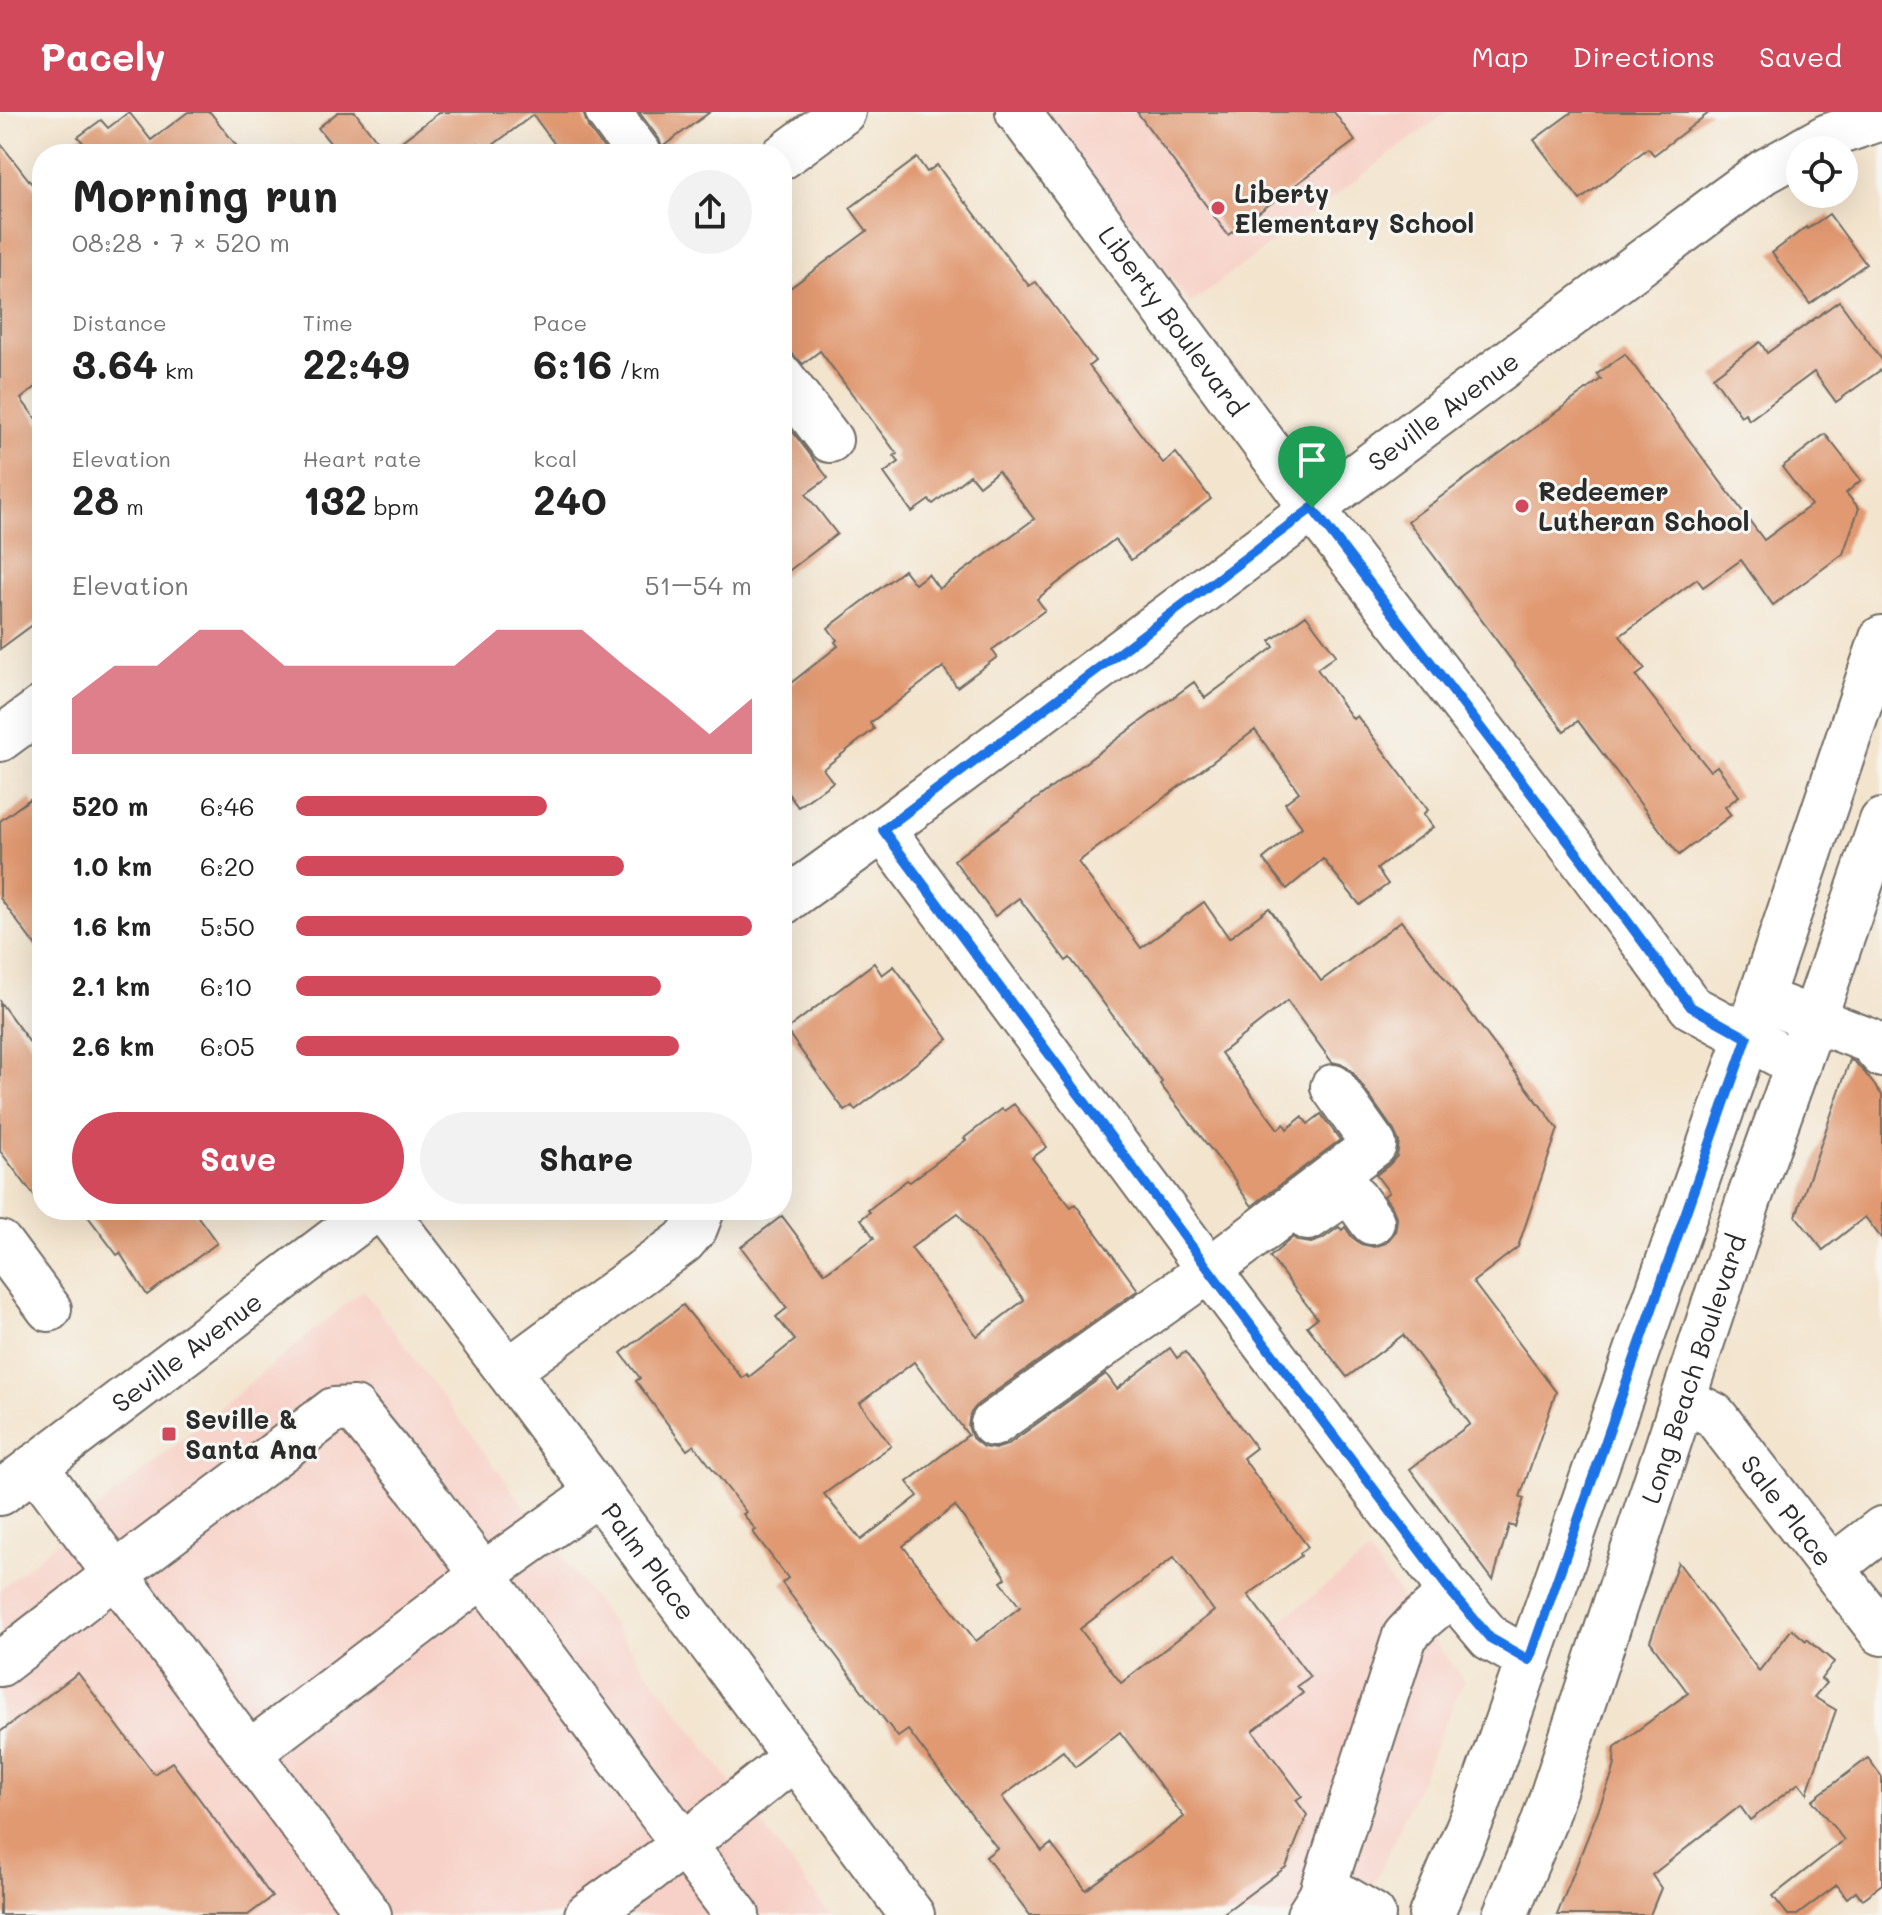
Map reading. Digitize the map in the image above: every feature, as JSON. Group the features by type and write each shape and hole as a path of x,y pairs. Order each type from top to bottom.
{"street":[{"path":"608,112 632,144"},
{"path":"792,150 843,112"},
{"name":"Liberty Boulevard","path":"1018,112 1312,508 1691,1007 1754,1018 1798,1065"},
{"name":"Seville Avenue","path":"1828,136 1882,118"},
{"name":"Seville Avenue","path":"792,896 1729,197 1786,160"},
{"path":"792,390 830,440"},
{"path":"1431,1915 1476,1809 1529,1660 1754,1018 1882,638"},
{"path":"0,739 32,715"},
{"name":"Long Beach Boulevard","path":"1505,1915 1543,1824 1749,1199 1882,821"},
{"path":"883,830 1452,1593 1490,1638 1529,1660"},
{"path":"1754,1018 1814,1019 1870,1041 1882,1055"},
{"path":"1215,1278 1374,1145 1333,1087"},
{"path":"993,1424 1349,1190 1372,1222"},
{"name":"Seville Avenue","path":"0,1493 361,1220"},
{"name":"Palm Place","path":"392,1220 508,1371 912,1915"},
{"path":"508,1371 683,1242 698,1220"},
{"path":"0,1243 49,1309"},
{"name":"Sale Place","path":"1684,1400 1714,1415 1882,1633"},
{"path":"0,1664 334,1410 354,1409 419,1489 737,1915"},
{"path":"35,1466 369,1915"},
{"path":"249,1753 483,1575 598,1493"},
{"path":"1833,1567 1882,1529"},
{"path":"1373,1915 1316,1900 1405,1636 1452,1593"},
{"path":"587,1915 684,1845 795,1757"}],"shaded area":[{"name":"Liberty Elementary School","path":"1046,112 1447,112 1190,304"},
{"path":"363,1290 830,1915 0,1915 0,1589"},
{"path":"1369,1553 1464,1681 1361,1915 1054,1915 1223,1793 1164,1710"}],"building":[{"path":"129,112 151,140 188,112 210,112 235,144 84,144 78,137 101,120 108,128"},
{"path":"338,112 355,112 379,144 331,144 318,128"},
{"path":"440,112 583,112 588,127 601,144 555,144 533,115 494,144 398,144"},
{"path":"639,112 710,112 666,144 661,144"},
{"path":"1137,112 1334,112 1355,141 1228,235"},
{"path":"1572,112 1710,112 1654,155 1648,148 1580,200 1534,140"},
{"path":"0,143 32,184 32,390 21,399 32,414 32,625 0,649"},
{"path":"917,158 927,172 937,165 1029,286 1036,282 1095,361 1089,366 1163,463 1176,453 1211,499 1131,560 1115,539 1037,599 1045,610 992,650 997,657 957,687 943,667 870,723 874,729 823,769 833,782 798,807 792,799 792,682 838,646 828,628 904,570 915,584 928,574 939,589 1034,519 998,471 979,486 970,475 933,504 929,500 912,512 884,473 899,462 894,456 897,454 820,351 803,364 792,354 792,287 867,231 850,208"},
{"path":"1829,214 1866,264 1810,304 1772,253"},
{"path":"1839,301 1882,360 1882,369 1836,402 1814,372 1749,420 1745,413 1741,416 1713,377 1760,342 1767,353"},
{"path":"1625,354 1764,540 1811,505 1782,467 1825,434 1861,480 1846,493 1859,508 1843,554 1773,605 1741,560 1703,587 1697,579 1620,636 1645,669 1636,676 1710,771 1717,766 1739,796 1725,807 1731,815 1679,855 1578,721 1564,731 1408,521 1601,379 1597,374"},
{"path":"792,431 828,478 806,494 837,534 792,568"},
{"path":"1306,615 1336,655 1317,669 1353,719 1357,716 1428,810 1423,814 1433,827 1377,869 1388,884 1360,905 1323,859 1287,889 1263,859 1302,827 1285,803 1299,792 1255,730 1078,862 1141,948 1204,902 1229,938 1269,908 1321,981 1401,921 1558,1129 1518,1247 1473,1282 1556,1392 1520,1497 1524,1498 1515,1527 1509,1525 1493,1580 1410,1469 1470,1424 1403,1335 1347,1377 1307,1326 1317,1318 1270,1257 1293,1237 1311,1243 1339,1227 1342,1230 1345,1227 1361,1244 1374,1247 1386,1243 1395,1232 1397,1219 1384,1196 1389,1192 1376,1175 1397,1156 1399,1142 1353,1073 1344,1065 1332,1062 1287,1001 1221,1053 1278,1129 1284,1124 1287,1129 1302,1117 1308,1124 1321,1114 1340,1140 1252,1206 1070,958 1066,961 1019,898 995,916 954,860 1194,682 1205,698 1274,647 1270,641"},
{"path":"30,799 32,802 32,941 0,898 0,821"},
{"path":"874,963 882,975 894,966 948,1039 855,1110 852,1106 845,1111 792,1038 792,1025"},
{"path":"0,1002 32,1045 32,1193 0,1151"},
{"path":"1850,1060 1882,1095 1882,1239 1865,1217 1823,1250 1796,1216"},
{"path":"1014,1104 1047,1147 1032,1158 1071,1207 1075,1204 1138,1290 978,1404 970,1414 968,1426 972,1438 983,1447 995,1449 1007,1445 1106,1374 1117,1389 1170,1348 1177,1358 1185,1352 1256,1448 1243,1458 1308,1547 1300,1553 1301,1556 1248,1595 1310,1677 1297,1686 1303,1693 1253,1731 1302,1796 1296,1800 1307,1815 1286,1867 1221,1915 1030,1915 986,1857 997,1848 908,1730 898,1737 866,1696 782,1583 788,1578 753,1532 756,1530 743,1514 746,1512 694,1445 687,1450 636,1381 640,1378 621,1353 683,1305 742,1378 747,1374 749,1377 795,1340 776,1317 787,1308 741,1247 777,1220 785,1220 825,1273 874,1238 861,1219 870,1212 868,1210 966,1140 964,1138 1002,1109 1004,1111","holes":["958,1213 1024,1300 977,1336 911,1248","914,1362 968,1435 907,1482 918,1496 861,1540 824,1494 891,1446 860,1403","955,1506 1004,1574 1006,1578 1001,1582 1020,1607 976,1641 903,1546","1174,1557 1214,1611 1121,1683 1080,1629","1120,1732 1184,1817 1086,1890 1051,1844 1042,1851 1002,1797 1063,1751 1075,1767"]},
{"path":"91,1220 200,1220 217,1243 147,1295 120,1253 117,1255"},
{"path":"1678,1562 1759,1671 1792,1629 1834,1662 1821,1679 1826,1683 1814,1697 1836,1710 1807,1793 1799,1783 1750,1820 1740,1806 1652,1875 1661,1888 1650,1915 1557,1915 1612,1775 1615,1747 1688,1693 1650,1641"},
{"path":"78,1673 154,1774 172,1762 272,1897 248,1915 0,1915 0,1732"},
{"path":"1868,1758 1882,1777 1882,1884 1862,1899 1856,1891 1847,1898 1837,1885 1797,1915 1788,1915 1773,1896 1844,1840 1812,1800"}],"place":[{"name":"Liberty Elementary School","path":"1218,208"},
{"name":"Redeemer Lutheran School","path":"1522,506"},
{"name":"Seville & Santa Ana","path":"169,1434"}],"route":[{"path":"1312,508 1691,1007 1747,1038 1529,1660 1490,1638 1452,1593 883,830 1312,508"}]}
